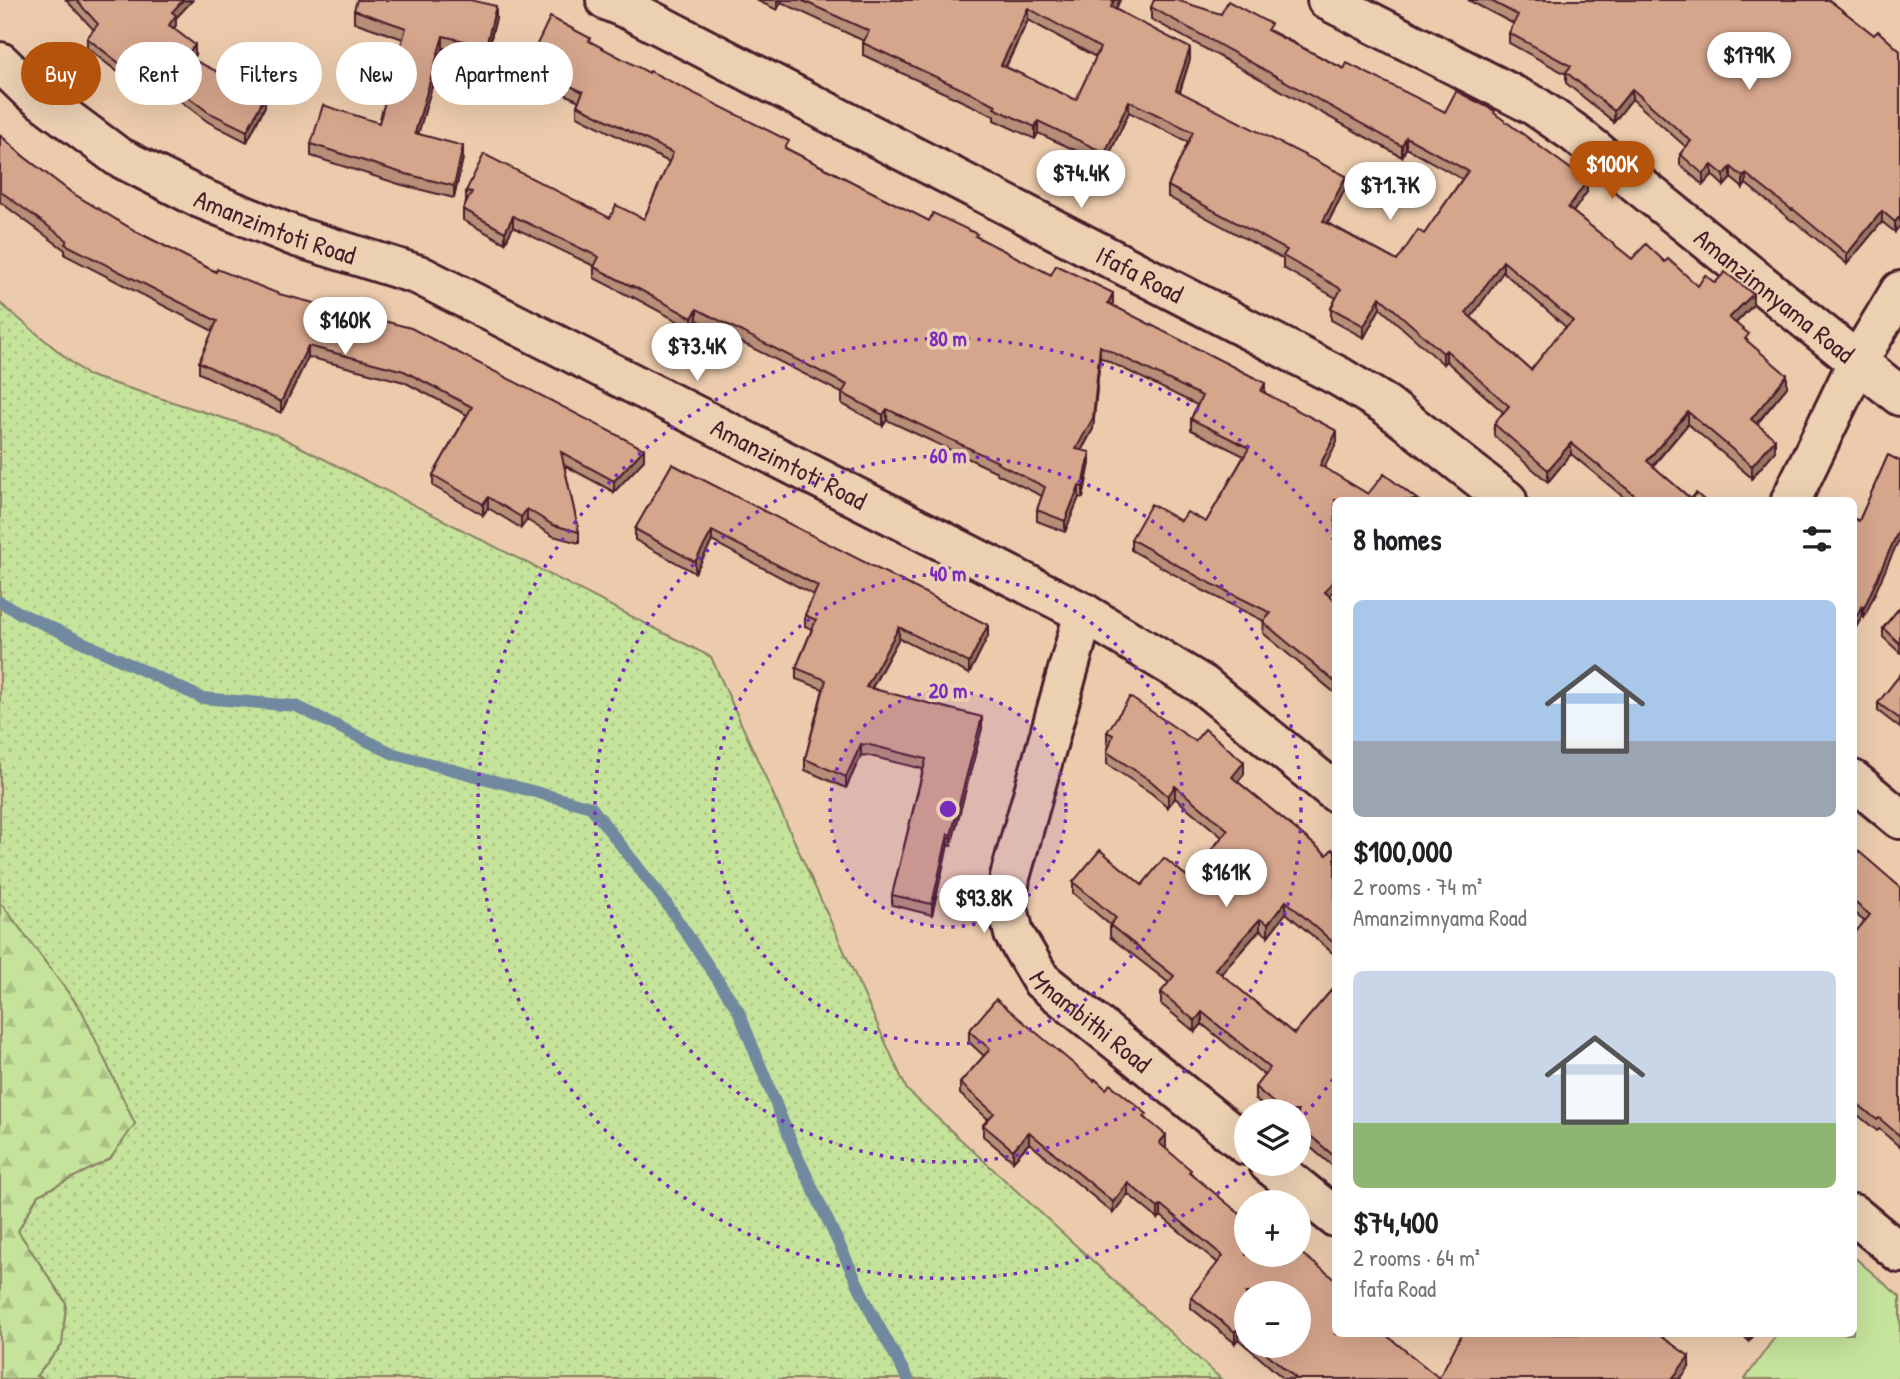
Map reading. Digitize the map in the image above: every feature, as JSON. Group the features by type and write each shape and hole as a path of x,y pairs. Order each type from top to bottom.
{"street":[{"name":"Ifafa Road","path":"606,0 645,17 1340,377 1387,405 1503,497"},
{"name":"Amanzimnyama Road","path":"1327,0 1535,106 1584,140 1900,396"},
{"name":"Amanzimtoti Road","path":"0,62 30,91 117,156 200,198 297,237 419,275 1084,613 1203,685 1332,790"},
{"path":"1792,497 1858,361 1900,291"},
{"name":"Mnambithi Road","path":"1084,613 1010,877 1007,903 1014,934 1041,980 1234,1135"},
{"path":"1857,783 1900,819"},
{"path":"1284,1176 1332,1215"},
{"path":"1857,1217 1900,1253"}],"green space":[{"path":"0,303 87,375 277,435 711,657 907,1090 1221,1379 45,1379 35,1376 62,1345 66,1303 18,1231 38,1195 109,1159 82,1011 0,904"},
{"path":"0,904 82,1011 135,1124 110,1159 38,1195 18,1231 66,1303 62,1345 36,1376 45,1379 0,1379"},
{"path":"1857,1259 1900,1297 1900,1379 1745,1379 1775,1337 1857,1337"}],"building":[{"path":"76,0 183,0 172,12 176,15 169,25 191,42 115,42 115,60 101,49 101,42 92,42 87,38 98,24"},
{"path":"357,0 470,0 496,6 487,42 469,42 443,36 441,42 431,42 431,78 415,133 463,146 454,186 402,173 311,144 323,105 379,123 384,105 417,105 417,42 402,42 406,28 354,10"},
{"path":"801,0 1114,0 1111,7 1190,48 1176,90 1346,176 1323,221 1397,261 1418,230 1424,234 1468,171 1406,137 1402,146 1151,7 1154,0 1176,0 1221,14 1228,1 1271,24 1267,30 1344,69 1347,63 1445,112 1456,91 1495,111 1494,113 1587,181 1568,208 1632,259 1646,244 1665,262 1668,259 1698,286 1705,275 1715,283 1725,272 1753,294 1729,318 1749,334 1745,339 1787,375 1751,419 1775,439 1752,466 1688,412 1647,461 1689,497 1637,497 1571,443 1548,470 1494,424 1509,406 1446,350 1443,353 1380,297 1364,326 1331,308 1341,289 1283,256 1287,250 1168,186 1193,132 1129,101 1105,153 1038,121 1035,127 994,108 996,105 863,43 869,31","holes":["1028,8 1100,48 1076,100 1001,65","1503,261 1573,321 1558,335 1531,370 1466,313"]},
{"path":"1489,0 1829,0 1874,35 1878,31 1900,51 1900,216 1895,222 1882,211 1847,254 1746,174 1743,177 1731,167 1724,175 1712,165 1703,174 1680,154 1691,141 1632,89 1614,111 1566,72 1571,66 1509,33 1518,15"},
{"path":"550,17 649,73 650,71 789,141 785,148 929,221 933,213 1051,275 1056,265 1113,293 1108,303 1265,383 1261,391 1337,431 1320,465 1368,494 1384,474 1414,497 1332,497 1332,582 1325,592 1332,598 1332,680 1263,622 1271,613 1204,580 1131,539 1151,504 1181,521 1187,512 1206,522 1249,448 1191,419 1202,396 1100,346 1093,418 1076,449 1090,452 1083,487 1079,486 1065,521 1037,510 1045,487 998,462 887,409 883,415 842,393 847,385 697,309 692,318 594,267 599,257 513,216 505,232 463,209 472,192 466,191 484,154 610,218 616,205 644,219 673,153 577,105 583,92 573,87 573,42 538,42"},
{"path":"202,64 216,71 216,105 260,105 247,131 199,105 202,105"},
{"path":"0,135 72,193 137,232 216,272 217,269 279,294 411,328 644,449 614,481 561,452 579,532 553,525 527,509 521,517 488,497 483,504 433,475 472,407 404,371 308,346 281,402 199,362 217,321 65,244 67,240 0,191"},
{"path":"1888,455 1900,461 1900,527 1864,608 1862,606 1857,615 1857,520 1859,521"},
{"path":"672,464 988,625 969,663 899,627 866,687 982,717 951,835 948,834 932,904 892,895 926,759 861,744 846,777 805,759 826,680 796,668 816,620 805,615 818,586 712,531 695,562 635,529"},
{"path":"1900,607 1900,644 1883,628"},
{"path":"1900,675 1900,719 1878,703"},
{"path":"1130,697 1195,741 1205,729 1244,762 1232,777 1327,855 1332,849 1332,941 1286,901 1268,924 1260,919 1215,969 1294,1034 1332,990 1332,1154 1311,1136 1311,1099 1269,1099 1255,1087 1270,1068 1202,1012 1195,1021 1161,992 1174,976 1110,925 1116,918 1073,882 1100,850 1142,885 1164,858 1189,878 1228,830 1175,786 1168,796 1151,781 1107,752 1113,735 1107,732"},
{"path":"1857,850 1900,887 1900,1136 1857,1103 1857,930 1870,915 1857,904"},
{"path":"996,999 1094,1081 1095,1079 1106,1089 1110,1084 1147,1114 1144,1117 1166,1135 1159,1143 1234,1209 1234,1267 1311,1267 1311,1261 1332,1277 1332,1337 1389,1337 1439,1378 1460,1337 1662,1337 1689,1356 1672,1379 1297,1379 1272,1358 1311,1358 1311,1281 1234,1281 1234,1331 1191,1297 1223,1256 1161,1205 1158,1208 1128,1183 1113,1202 1029,1132 1013,1150 983,1125 994,1113 960,1083 990,1049 969,1031"}],"waterway":[{"path":"0,602 202,698 296,706 394,754 591,807 666,903 738,1010 794,1149 872,1314 908,1379"}]}
